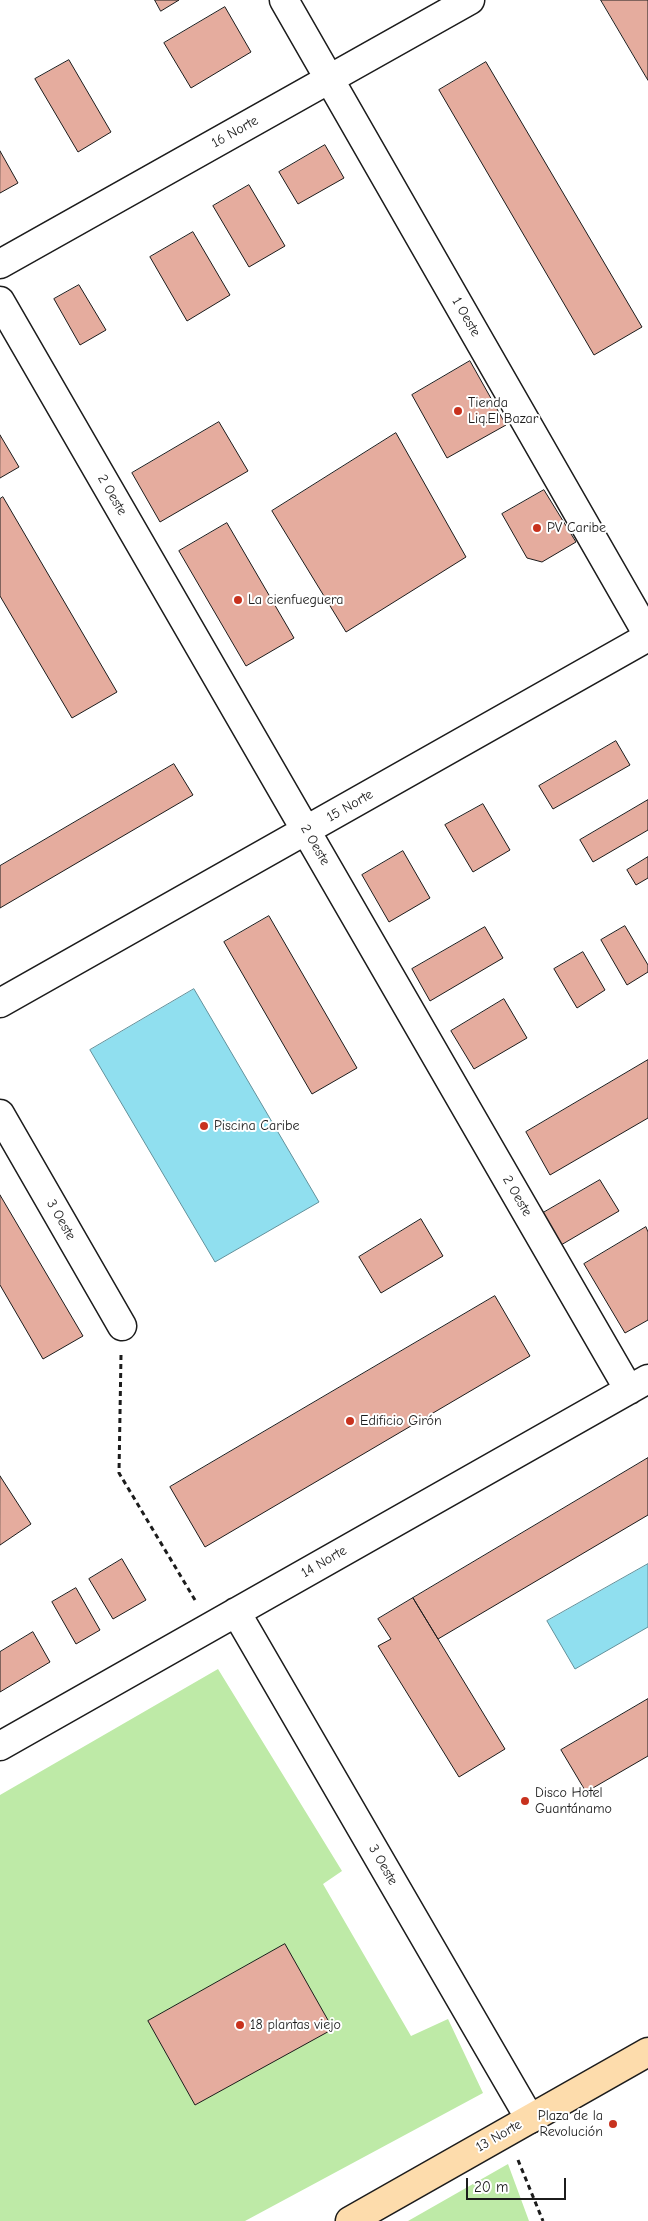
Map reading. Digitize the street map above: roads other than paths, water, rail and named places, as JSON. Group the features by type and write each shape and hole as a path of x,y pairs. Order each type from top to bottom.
{"main road":[{"name":"13 Norte","path":"350,2221 648,2052"}],"street":[{"name":"1 Oeste","path":"284,0 648,636"},
{"name":"16 Norte","path":"0,264 470,0"},
{"name":"2 Oeste","path":"0,301 306,831 638,1384"},
{"name":"15 Norte","path":"0,1003 648,636"},
{"name":"3 Oeste","path":"0,1114 122,1326"},
{"name":"14 Norte","path":"0,1746 638,1384"},
{"name":"3 Oeste","path":"236,1612 519,2125"}],"water":[{"name":"Piscina Caribe","path":"194,989 319,1202 215,1262 90,1050"},
{"path":"648,1564 648,1627 575,1669 547,1621"}],"place":[{"name":"Tienda Liq.El Bazar","path":"458,411"},
{"name":"PV Caribe","path":"537,528"},
{"name":"La cienfueguera","path":"238,600"},
{"name":"Piscina Caribe","path":"204,1126"},
{"name":"Edificio Girón","path":"350,1421"},
{"name":"Disco Hotel Guantánamo","path":"525,1801"},
{"name":"18 plantas viejo","path":"240,2025"},
{"name":"Plaza de la Revolución","path":"613,2124"}]}
